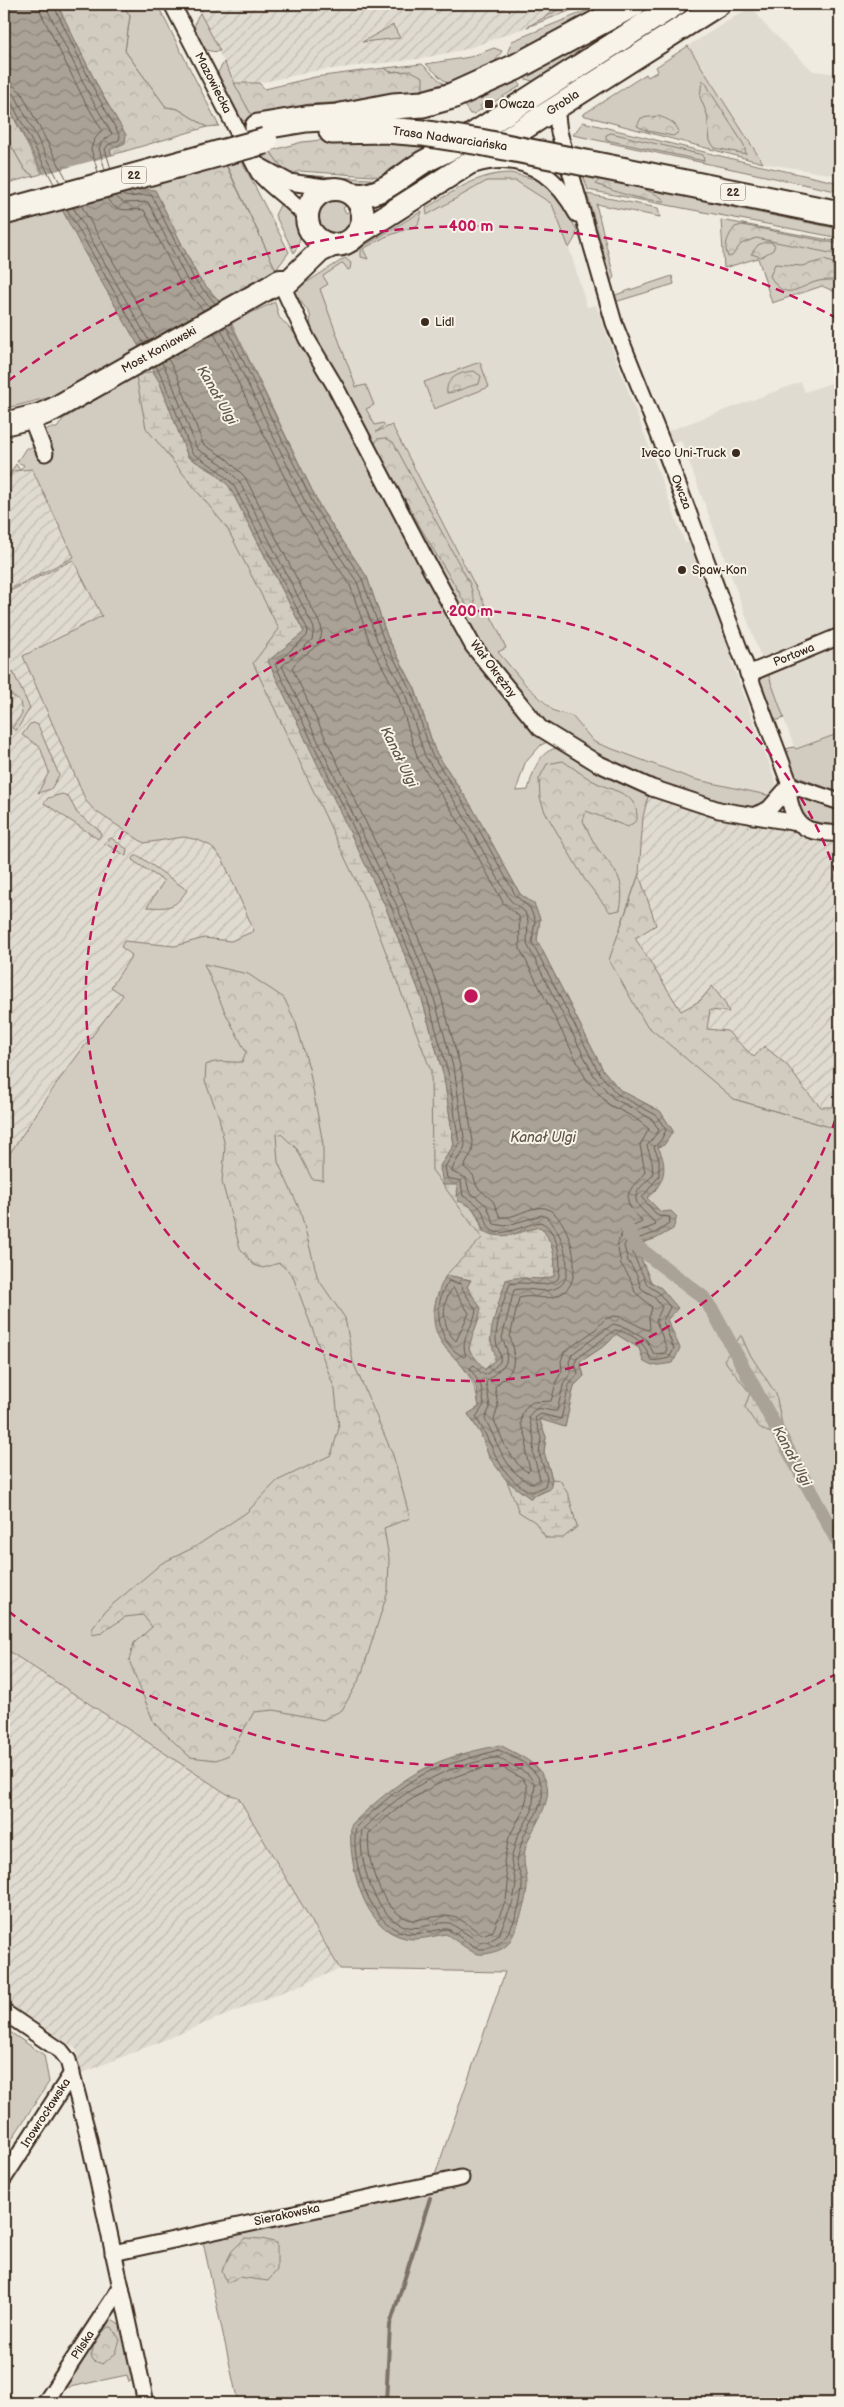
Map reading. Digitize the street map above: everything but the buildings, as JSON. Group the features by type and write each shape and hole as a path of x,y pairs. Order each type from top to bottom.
{"main road":[{"path":"428,118 480,84 633,4"},
{"name":"Grobla","path":"343,191 367,195 380,190 423,162 453,147 676,4"},
{"name":"Grobla","path":"356,235 719,4"},
{"name":"Trasa Nadwarciańska","path":"4,212 259,143 306,119 341,116 389,116 428,118 628,163 840,214"},
{"name":"Trasa Nadwarciańska","path":"4,197 314,132 348,130 428,118"},
{"name":"Trasa Nadwarciańska","path":"628,163 840,199"},
{"path":"325,190 343,191 363,212 363,221 356,235 346,243 333,245 320,251 293,279 275,284 304,248 311,201 325,190"},
{"path":"308,224 319,240 333,245"},
{"name":"Most Koniawski","path":"4,424 39,415 275,284"}],"street":[{"name":"Mazowiecka","path":"172,4 259,143 266,182 299,208 308,224"},
{"name":"Owcza","path":"556,108 559,132 614,323 665,450 775,749 790,784"},
{"path":"259,143 289,182 343,191"},
{"name":"Owcza","path":"462,168 488,160 505,160 524,163 541,170 557,184 571,202 588,236"},
{"name":"Wał Okrężny","path":"275,284 335,386 451,608 473,646 540,728 597,764 652,788 719,810 798,823 810,830 840,834"},
{"path":"39,415 44,453"},
{"name":"Portowa","path":"748,674 840,636"},
{"path":"753,816 768,809 790,784"},
{"path":"790,784 840,802"},
{"path":"790,784 787,798 798,823"},
{"path":"4,2012 61,2051 72,2073 88,2135 146,2403"},
{"name":"Inowrocławska","path":"4,2178 72,2073"},
{"name":"Sierakowska","path":"113,2253 462,2178"},
{"name":"Pilska","path":"45,2403 120,2288"}],"shaded area":[{"path":"195,4 588,4 467,49 418,59 315,71 259,83 234,83"},
{"path":"752,6 764,24 813,71 840,74 840,176 763,163 688,46"},
{"path":"487,180 516,181 552,204 563,228 587,307 596,305 685,543 691,541 734,658 731,660 777,785 772,796 693,779 594,742 572,716 555,711 511,670 498,651 498,630 392,425 372,434 309,281 426,208 427,215"},
{"path":"840,380 840,733 795,749 681,440 668,444 665,432 801,382 805,392"},
{"path":"32,469 277,962 129,987 59,1080 4,1162 4,485 13,471"},
{"path":"649,793 730,821 840,834 840,1130 734,1099 621,925 639,874 643,817"},
{"path":"4,1645 227,1794 238,1797 340,1969 80,2074 76,2049 4,2001"}],"green space":[{"path":"57,4 122,4 130,16 125,51 166,107 178,109 207,127 112,155 110,150 126,135 100,91"},
{"path":"122,4 157,4 219,126 207,127 178,109 166,107 125,51 130,16"},
{"path":"559,4 588,4 527,27 561,8"},
{"path":"603,4 620,4 511,59 508,51 512,41"},
{"path":"646,4 661,4 541,78 532,81 520,77 570,46"},
{"path":"200,13 220,51 206,49 197,40 195,26 196,19"},
{"path":"393,25 400,38 362,42"},
{"path":"688,46 763,163 582,115 646,74 648,77 658,71 656,67"},
{"path":"494,48 502,51 489,71 451,87 426,64 470,57"},
{"path":"224,62 253,118 239,122 217,74"},
{"path":"422,64 448,88 423,96 397,71 390,72 385,68"},
{"path":"385,68 390,72 411,71 423,77 423,95 371,101 309,104 253,118 234,83 259,83 265,89 315,77"},
{"path":"515,75 520,85 519,87 489,105 486,102 480,106 482,109 474,114 470,114 464,105 468,98"},
{"path":"702,80 706,83 744,145 746,154 715,148 710,141 707,114 700,97"},
{"path":"4,98 42,174 34,176 25,170 4,133"},
{"path":"658,116 673,123 679,132 673,136 648,131 637,126 641,118"},
{"path":"583,122 753,164 840,183 840,192 573,135"},
{"path":"4,133 25,170 34,176 4,184"},
{"path":"611,133 703,155 704,161 606,140 606,135"},
{"path":"331,139 436,145 386,177 299,171 288,176 270,151 302,142"},
{"path":"270,151 288,176 261,159 257,154"},
{"path":"475,151 373,216 370,202 456,154"},
{"path":"240,158 289,252 276,270 226,164"},
{"path":"223,159 276,270 220,302 198,277 155,191 146,189 125,192 123,188"},
{"path":"582,172 735,208 840,229 840,238 588,190"},
{"path":"511,173 543,181 558,198 577,230 569,248 552,204 516,181 487,181 427,215 426,208 456,189 488,176"},
{"path":"297,176 387,180 356,187 337,181 300,179"},
{"path":"599,179 644,189 665,201 647,200 621,193 596,184"},
{"path":"587,194 658,208 660,217 596,204 614,277 610,282 600,255 604,253"},
{"path":"328,196 343,196 352,202 343,208 346,213 355,208 356,220 352,229 344,234 335,236 326,234 319,228 315,219 317,205"},
{"path":"282,201 300,225 301,237 294,253 275,215"},
{"path":"60,206 140,347 52,397 4,408 4,222"},
{"path":"422,211 418,225 385,237 363,249 368,259 361,257 361,248"},
{"path":"721,220 840,242 840,294 822,286 772,303 758,258 724,268"},
{"path":"742,225 840,244 840,255 756,238 741,244 732,256 728,257 726,245 728,238 735,227"},
{"path":"771,242 775,245 773,250 761,257 751,254 758,245"},
{"path":"345,258 351,263 350,269 348,270 343,263 323,276 328,284 320,289 356,387 366,385 374,405 366,409 375,425 383,423 385,425 376,432 392,425 498,630 506,648 498,652 525,684 554,711 572,716 594,742 693,779 772,796 755,812 719,810 631,776 548,728 489,661 336,380 311,329 310,314 293,291"},
{"path":"824,260 833,263 834,280 816,282 788,291 779,288 770,276 775,264 802,266"},
{"path":"672,276 674,284 615,302 614,296 618,294"},
{"path":"275,302 279,317 296,335 318,365 480,664 516,712 549,741 541,745 525,763 516,791 528,790 535,768 544,755 556,748 565,748 607,776 649,793 643,817 639,874 621,925 734,1099 840,1130 840,2403 238,2403 203,2242 432,2184 505,1972 340,1969 238,1797 227,1794 4,1648 4,1162 59,1080 123,995 111,987 132,955 121,947 124,941 175,946 204,938 231,941 254,931 223,860 211,846 198,840 184,837 144,843 95,811 86,801 23,656 102,616 73,560 4,594 4,592 74,557 32,469 13,471 4,485 4,482 16,464 20,470 24,465 17,462 26,448 37,448 41,457 53,445 45,440 42,433 49,428 57,428 63,419 136,376 153,371 188,457 304,632 343,815 493,1236 446,1349 464,1368 475,1389 479,1407 468,1414 481,1434 489,1457 552,1479 544,1452 546,1437 539,1418 565,1427 574,1386 584,1376 580,1362 607,1344 616,1334 639,1348 644,1362 674,1334 667,1320 669,1298 661,1288 651,1282 635,1245 657,1238 661,1212 646,1198 655,1191 658,1147 664,1145 673,1131 660,1111 620,1090 603,1070 537,940 540,919 534,904 520,894 472,807 435,751 415,689 387,636 367,577 321,509 231,322"},
{"path":"480,362 489,387 434,409 424,382"},
{"path":"153,371 160,383 188,457 215,473 229,486 304,632 343,815 386,908 421,996 444,1077 454,1145 440,1166 465,1197 476,1214 483,1231 529,1229 541,1226 551,1243 555,1263 554,1276 543,1280 523,1278 490,1340 496,1352 495,1360 484,1370 469,1350 471,1334 479,1320 476,1303 467,1287 470,1280 446,1275 482,1238 432,1170 431,1071 371,913 253,663 279,629 227,528 146,428 136,376"},
{"path":"474,371 481,376 479,384 447,393 448,383 454,377"},
{"path":"385,438 393,442 470,584 475,603 471,611 428,541 375,445 377,439"},
{"path":"766,668 784,718 769,723 753,673"},
{"path":"13,672 30,708 16,731 12,728 22,714 20,701 4,690 4,680 9,673"},
{"path":"30,724 38,725 59,775 51,789 38,793 49,772 40,747 22,735"},
{"path":"840,733 840,793 787,773 780,750 794,747 796,749"},
{"path":"563,761 594,782 620,792 631,800 634,805 637,820 628,827 586,811 583,821 596,846 618,876 622,891 620,910 610,912 585,880 545,812 540,798 539,779 547,764"},
{"path":"790,785 840,802 840,826 804,820"},
{"path":"62,794 68,796 77,813 100,831 101,835 98,839 44,803 48,798"},
{"path":"111,838 127,849 126,856 104,843"},
{"path":"135,856 139,856 187,890 179,901 166,907 147,907 164,881 132,860"},
{"path":"639,874 656,925 635,938 681,1011 701,1000 712,986 725,1003 729,1012 710,1010 707,1029 727,1031 754,1057 764,1046 787,1065 805,1090 821,1107 840,1107 840,1130 734,1099 646,1025 609,960"},
{"path":"204,964 248,974 284,998 296,1023 309,1068 323,1144 323,1180 312,1179 297,1149 281,1134 276,1135 278,1162 300,1210 318,1279 345,1318 353,1362 393,1455 410,1518 384,1528 389,1558 388,1591 361,1676 342,1710 323,1720 274,1710 254,1712 229,1755 216,1760 190,1757 154,1723 129,1660 134,1643 152,1627 143,1615 125,1617 102,1633 92,1635 92,1629 106,1610 162,1563 195,1547 247,1512 277,1481 331,1455 339,1428 335,1390 292,1274 279,1263 263,1268 254,1265 240,1248 222,1182 225,1147 219,1117 205,1081 206,1065 219,1062 242,1062 246,1052 225,1012"},
{"path":"741,1335 749,1353 776,1394 784,1435 769,1432 756,1424 745,1407 750,1393 724,1360"},
{"path":"552,1479 560,1480 569,1496 577,1527 563,1538 546,1538 535,1522 519,1512 507,1481 530,1498 550,1489"},
{"path":"4,2028 44,2055 49,2082 4,2151"},
{"path":"245,2238 262,2239 277,2243 277,2270 268,2281 239,2277 227,2283 222,2270 232,2251"},
{"path":"112,2320 124,2328 136,2378 129,2382 127,2375 65,2388 55,2403 48,2403 105,2321"},
{"path":"108,2327 112,2327 120,2340 116,2353 103,2364 94,2361 91,2356 96,2338"}],"water":[{"name":"Kanał Ulgi","path":"4,4 57,4 100,91 126,135 125,143 110,150 125,192 146,189 155,190 198,277 220,302 321,509 367,577 387,636 415,689 435,751 472,807 520,894 534,904 540,919 537,940 603,1070 620,1090 660,1111 673,1131 664,1145 658,1147 663,1162 663,1175 653,1193 647,1198 661,1212 671,1211 677,1217 673,1229 657,1238 635,1245 651,1282 661,1288 678,1308 667,1320 680,1348 673,1363 652,1366 644,1362 639,1348 616,1334 607,1344 580,1362 584,1376 574,1386 565,1427 539,1419 546,1437 544,1452 552,1479 550,1489 530,1498 507,1481 489,1457 481,1434 468,1414 479,1407 476,1387 467,1372 441,1342 434,1323 434,1313 438,1294 446,1275 471,1280 467,1287 481,1308 469,1350 485,1370 495,1360 491,1336 496,1311 506,1280 512,1278 542,1279 554,1276 554,1256 548,1237 540,1227 505,1236 498,1236 483,1231 480,1220 472,1208 458,1201 457,1185 443,1185 440,1166 454,1145 444,1077 421,996 386,908 268,661 304,632 229,486 215,473 188,457 160,383 83,250 4,98"},
{"path":"500,1745 536,1767 545,1779 547,1788 545,1806 525,1850 526,1898 518,1925 510,1940 507,1945 498,1951 478,1954 446,1934 410,1939 390,1932 378,1922 368,1908 361,1892 355,1875 352,1857 351,1825 389,1791 422,1770 450,1758"}],"pier":[{"path":"114,155 127,189 58,208 40,175"}],"waterway":[{"name":"Kanał Ulgi","path":"628,1229 635,1245 703,1297 714,1313 840,1546"},
{"path":"386,2403 390,2325 430,2198"}],"place":[{"name":"Owcza","path":"489,104"},
{"name":"Lidl","path":"425,322"},
{"name":"Iveco Uni-Truck","path":"736,453"},
{"name":"Spaw-Kon","path":"682,570"}]}
